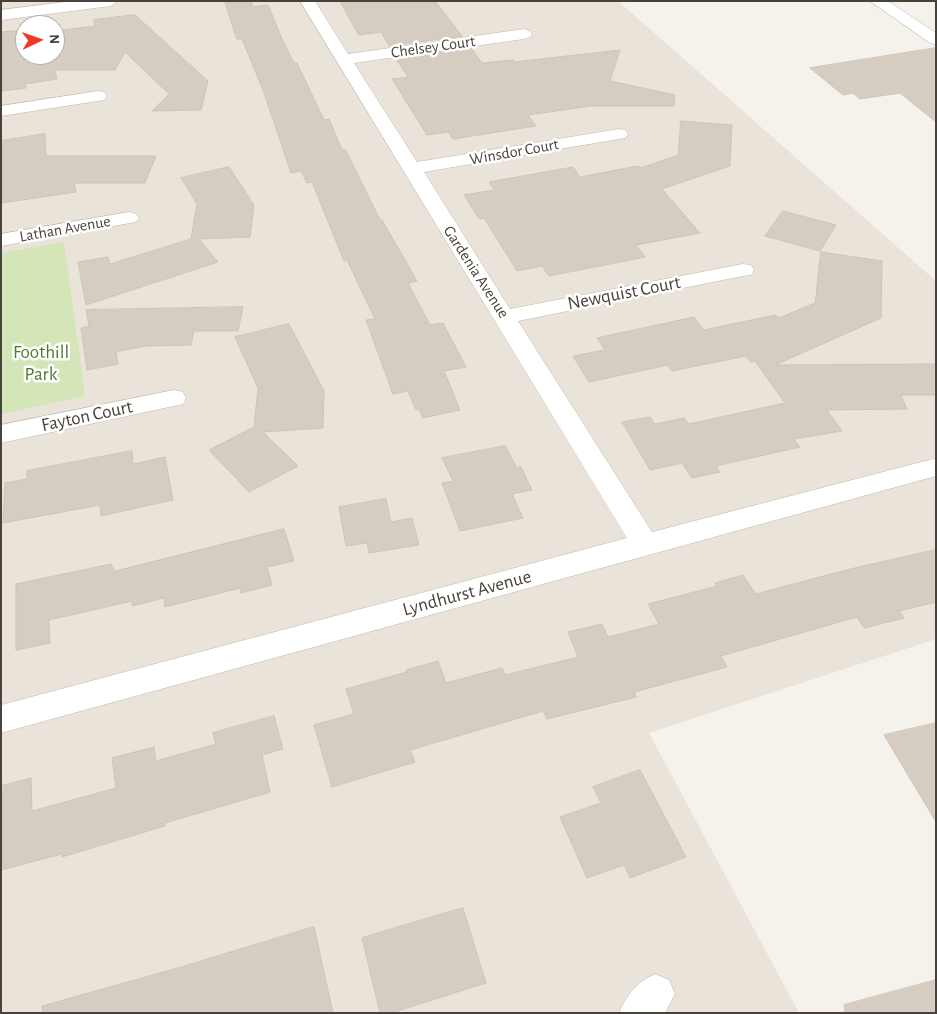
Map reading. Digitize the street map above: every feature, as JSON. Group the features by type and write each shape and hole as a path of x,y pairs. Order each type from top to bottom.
{"street":[{"path":"1,15 111,1"},
{"name":"Gardenia Avenue","path":"306,1 645,544"},
{"path":"877,1 936,40"},
{"name":"Chelsey Court","path":"342,60 524,34"},
{"path":"1,111 98,96"},
{"name":"Winsdor Court","path":"410,170 619,134"},
{"name":"Lathan Avenue","path":"1,240 129,218"},
{"name":"Newquist Court","path":"504,317 743,270"},
{"name":"Fayton Court","path":"1,434 174,398"},
{"name":"Lyndhurst Avenue","path":"1,719 645,544 933,468"}],"shaded area":[{"path":"1,1 618,1 936,281 936,639 649,733 799,1013 1,1013"}],"green space":[{"name":"Foothill Park","path":"64,242 85,396 1,414 1,253"}],"building":[{"path":"225,1 251,1 253,7 268,5 283,41 294,63 297,63 324,120 329,119 342,150 345,149 380,220 382,220 417,281 408,283 430,325 443,323 466,367 444,371 460,410 423,418 419,409 416,410 408,391 393,394 366,320 375,319 347,260 344,261 312,182 307,183 301,171 291,173 263,90 242,39 237,39"},
{"path":"340,1 435,1 462,36 389,46 381,32 359,35"},
{"path":"135,15 208,81 201,110 152,111 169,94 125,52 115,70 55,70 57,79 25,84 26,88 2,91 1,32 15,31 15,65 65,65 65,30 95,26 94,20"},
{"path":"471,48 482,63 513,60 514,62 620,50 610,81 675,95 674,106 591,106 528,115 536,126 453,139 448,132 427,135 392,79 408,77 396,59"},
{"path":"936,48 936,122 900,93 860,99 853,93 843,95 810,68"},
{"path":"681,121 732,125 730,166 662,189 700,233 636,245 645,257 549,276 542,266 517,271 484,218 479,219 464,195 494,190 489,182 573,167 580,177 638,166 641,168 678,155"},
{"path":"45,134 46,156 156,156 145,183 74,183 76,192 1,203 1,141"},
{"path":"229,167 254,205 250,237 199,239 218,262 86,305 78,262 108,257 110,264 191,239 197,204 181,178"},
{"path":"783,211 836,225 820,251 765,236"},
{"path":"821,252 882,261 881,318 775,365 936,364 936,395 901,395 907,409 827,410 842,431 794,439 800,447 716,466 720,472 692,478 682,463 650,470 622,422 650,417 655,424 684,418 689,424 785,403 755,361 751,362 746,356 672,371 668,365 589,382 573,356 605,350 597,338 694,317 704,330 775,315 779,318 815,303"},
{"path":"243,307 238,331 194,331 191,345 145,346 116,352 118,364 87,370 81,328 89,326 86,310"},
{"path":"289,324 324,391 323,428 263,432 298,466 249,492 209,450 254,427 258,388 235,337"},
{"path":"505,446 517,468 521,467 532,490 512,494 523,518 460,531 442,483 453,481 442,458"},
{"path":"132,451 133,464 165,457 173,500 101,516 100,505 3,523 5,483 27,479 27,471"},
{"path":"386,499 391,522 412,518 419,545 369,553 367,543 346,546 339,507"},
{"path":"284,529 294,561 267,567 272,585 241,593 240,588 165,607 164,598 132,606 132,601 49,620 50,643 16,650 16,584 111,564 114,571"},
{"path":"936,550 936,602 899,611 904,618 864,628 857,617 721,656 727,667 634,692 636,697 547,719 543,711 410,750 415,762 332,787 314,725 354,714 346,689 438,661 446,683 502,668 505,675 578,657 568,632 602,624 608,637 659,624 648,604 717,586 715,583 743,575 756,594 846,570"},
{"path":"274,716 283,749 262,755 270,792 165,823 165,826 62,857 62,854 1,870 1,786 31,778 32,811 116,788 112,758 154,747 156,761 216,744 213,733"},
{"path":"936,723 936,822 884,735"},
{"path":"640,770 686,857 630,878 624,865 587,878 560,817 601,803 593,787"},
{"path":"463,908 486,983 391,1013 380,1013 362,938"},
{"path":"314,927 333,1013 43,1013 42,1006"},
{"path":"936,980 936,1013 845,1013 844,1005"}]}
